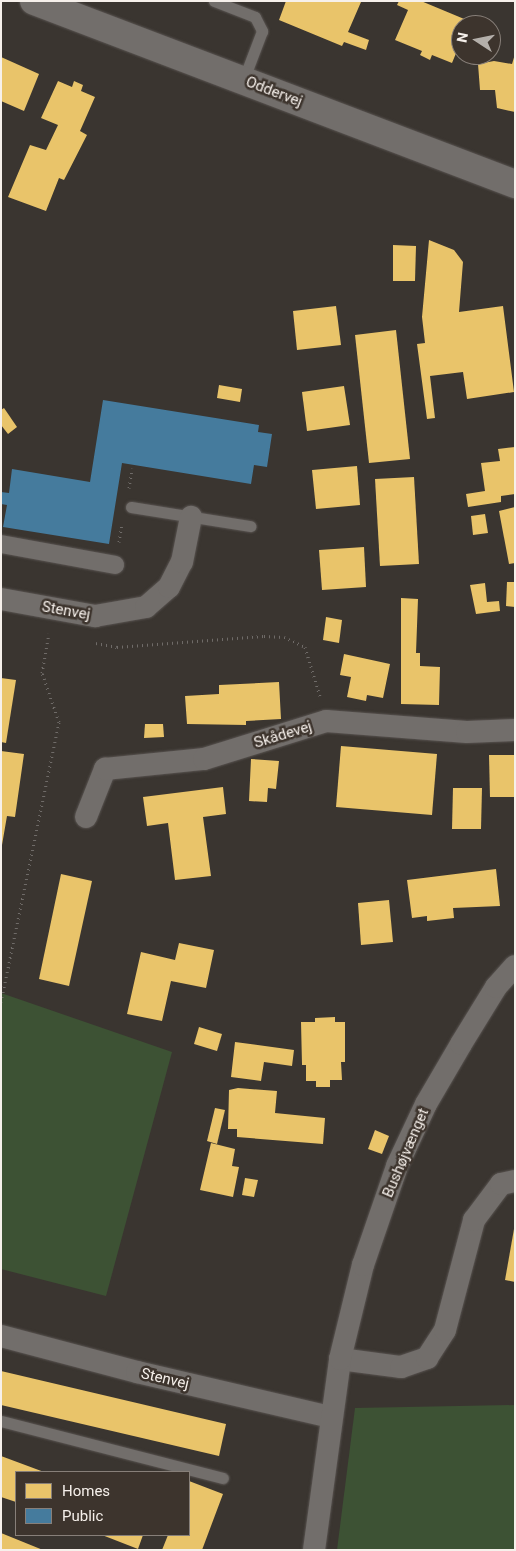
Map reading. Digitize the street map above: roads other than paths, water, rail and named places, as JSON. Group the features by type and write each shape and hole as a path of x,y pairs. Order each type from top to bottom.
{"street":[{"name":"Oddervej","path":"34,1 515,184"},
{"name":"Stenvej","path":"1,599 96,616 146,607 169,587 182,562 191,516"},
{"path":"1,544 115,565"},
{"name":"Skådevej","path":"86,818 105,769 204,759 326,721 467,732 515,730"},
{"name":"Bushøjvænget","path":"314,1550 330,1417 340,1358 363,1265 397,1166 426,1104 461,1044 496,987 515,966"},
{"path":"340,1358 401,1367 427,1358 444,1330 474,1220 501,1184 515,1181"},
{"name":"Stenvej","path":"1,1336 137,1372 330,1417"}],"lane":[{"path":"214,1 255,17 262,31 243,81"},
{"path":"132,507 250,526"},
{"path":"1,1421 223,1478"}]}
